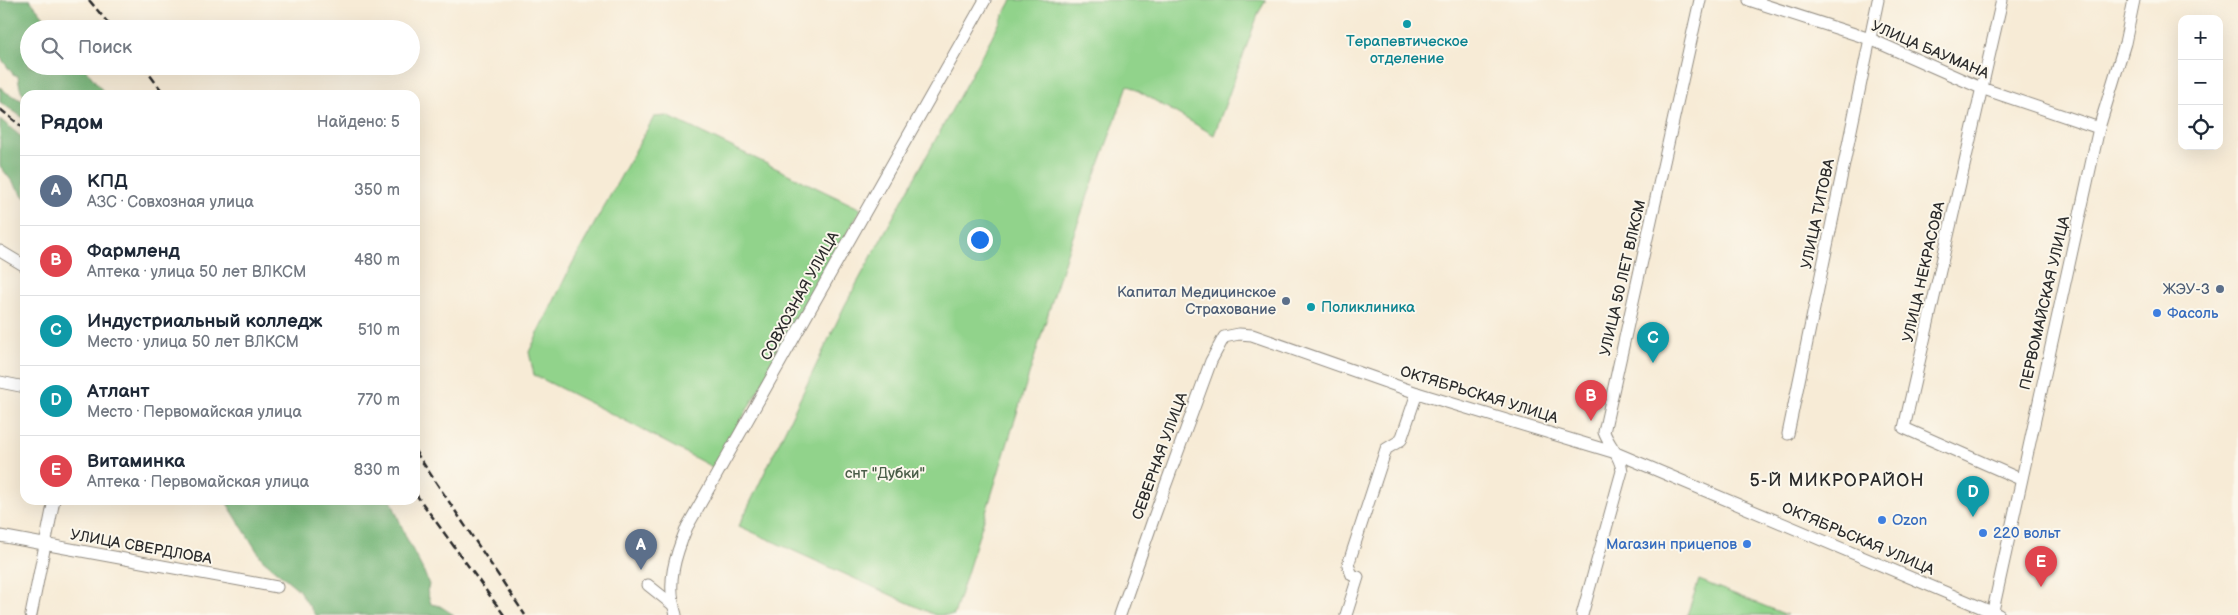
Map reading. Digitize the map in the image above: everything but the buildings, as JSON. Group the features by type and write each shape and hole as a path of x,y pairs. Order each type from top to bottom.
{"street":[{"name":"СОВХОЗНАЯ УЛИЦА","path":"675,610 672,568 687,527 985,0"},
{"name":"УЛИЦА 50 ЛЕТ ВЛКСМ","path":"1582,615 1620,486 1622,462 1607,442 1604,432 1700,0"},
{"name":"УЛИЦА БАУМАНА","path":"1749,0 1870,39 1981,88 2099,128"},
{"name":"УЛИЦА ТИТОВА","path":"1788,434 1878,0"},
{"name":"УЛИЦА НЕКРАСОВА","path":"2002,0 1904,428 2020,479"},
{"name":"ПЕРВОМАЙСКАЯ УЛИЦА","path":"1994,614 2020,479 2099,128 2125,43 2134,0"},
{"path":"0,251 20,263"},
{"name":"СЕВЕРНАЯ УЛИЦА","path":"1120,615 1160,499 1220,344 1224,337 1239,334 1252,336"},
{"name":"ОКТЯБРЬСКАЯ УЛИЦА","path":"1252,336 1417,393 1616,453 1994,614"},
{"path":"0,382 20,386"},
{"path":"1346,615 1358,577 1349,571 1348,566 1351,556 1386,449 1401,440 1417,393"},
{"path":"31,615 53,505"},
{"name":"УЛИЦА СВЕРДЛОВА","path":"0,536 277,587"},
{"path":"648,585 675,610"}],"green space":[{"path":"0,0 30,0 47,20 20,20 20,75 90,75 102,90 21,90 18,76 13,74 0,57"},
{"name":"снт \"Дубки\"","path":"1012,0 1266,0 1259,12 1214,135 1128,85 1067,253 954,615 935,615 739,526 845,305"},
{"path":"0,87 20,100 20,116 0,102"},
{"path":"667,116 861,209 714,468 534,375 529,352 572,264 654,117"},
{"path":"0,119 20,136 20,192 0,166"},
{"path":"228,505 393,505 429,585 427,591 431,604 440,606 454,615 315,615 298,589 262,559"},
{"path":"1699,580 1787,615 1687,615"}],"railway":[{"path":"89,0 106,20"},
{"path":"150,75 161,90"},
{"path":"0,109 20,125"},
{"path":"420,458 525,615"},
{"path":"420,500 504,615"}],"place":[{"name":"Терапевтическое отделение","path":"1407,24"},
{"name":"ЖЭУ-3","path":"2220,289"},
{"name":"Капитал Медицинское Страхование","path":"1286,301"},
{"name":"Поликлиника","path":"1311,307"},
{"name":"Фасоль","path":"2157,313"},
{"name":"Индустриальный колледж","path":"1653,363"},
{"name":"Фармленд","path":"1591,421"},
{"name":"Атлант","path":"1973,517"},
{"name":"Ozon","path":"1882,520"},
{"name":"220 вольт","path":"1983,533"},
{"name":"Магазин прицепов","path":"1747,544"},
{"name":"КПД","path":"641,570"},
{"name":"Витаминка","path":"2041,587"}],"district":[{"name":"5-Й МИКРОРАЙОН","path":"1837,480"}]}
